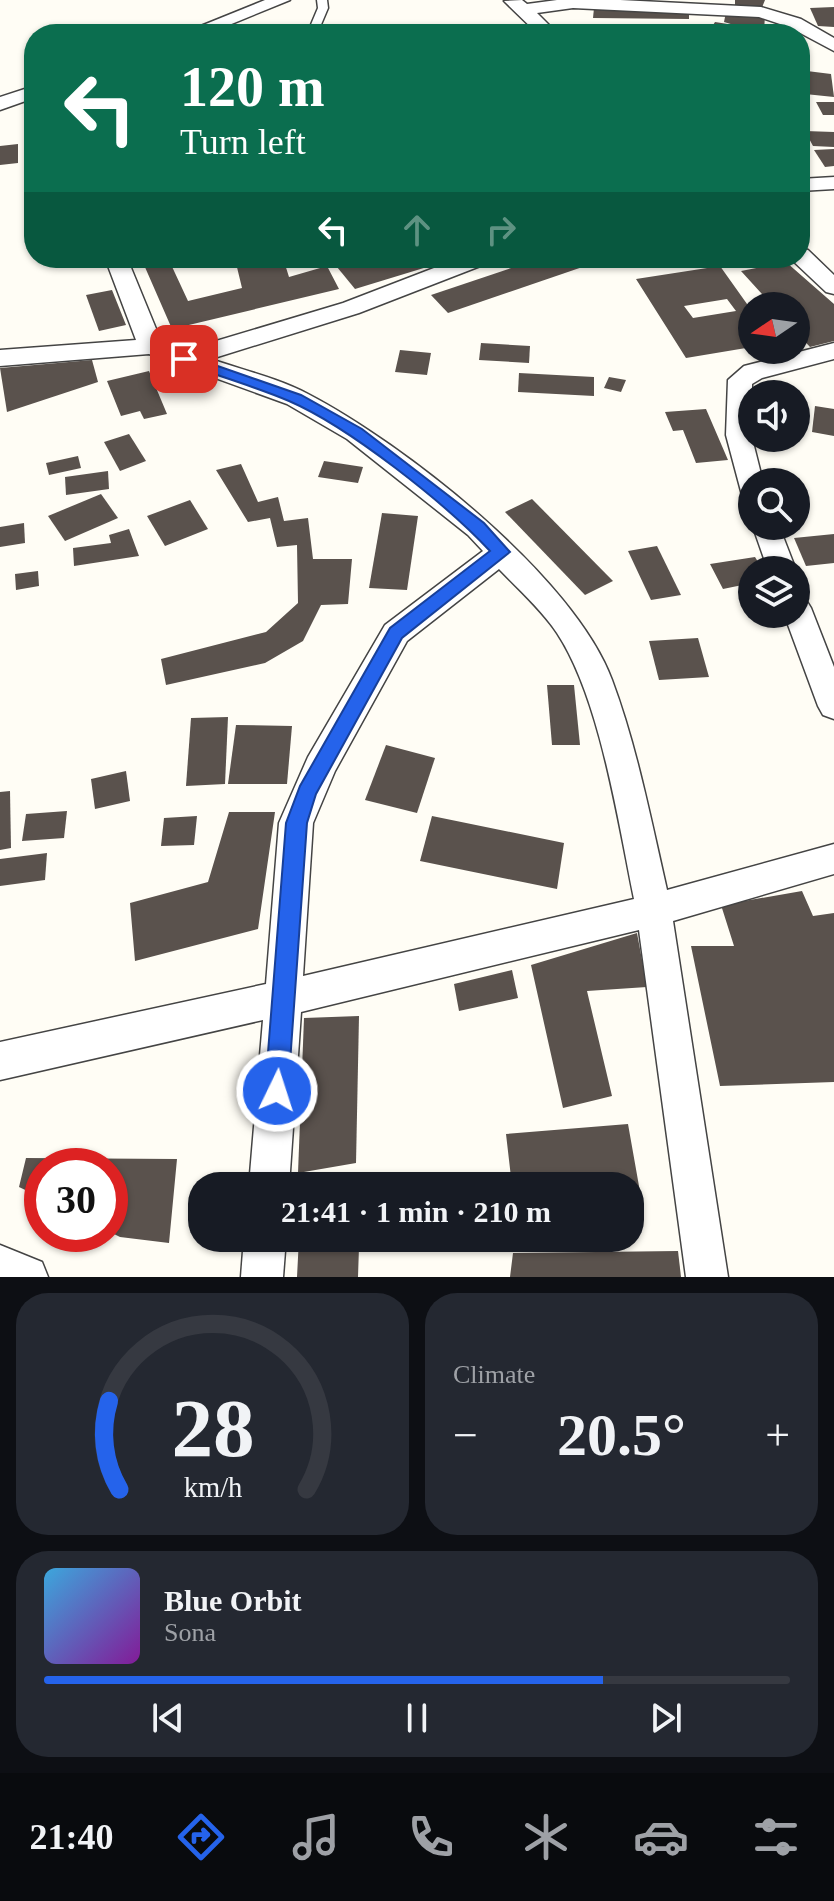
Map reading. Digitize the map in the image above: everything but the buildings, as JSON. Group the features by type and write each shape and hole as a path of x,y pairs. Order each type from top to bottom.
{"street":[{"path":"217,24 281,0"},
{"path":"517,5 573,3 761,12 797,24"},
{"path":"517,5 538,24"},
{"path":"810,32 834,46"},
{"path":"0,104 24,98"},
{"path":"810,184 834,183"},
{"path":"810,264 834,287"},
{"path":"120,268 151,346"},
{"path":"184,359 351,308 454,268"},
{"path":"0,358 151,346 296,398 356,433 478,528 567,624 596,678 629,796 654,911 707,1277"},
{"path":"745,468 737,395 740,380 753,372 834,351"},
{"path":"270,1172 296,823 307,792 396,633 501,552"},
{"path":"804,628 834,706"},
{"path":"0,1061 415,969 654,911 834,859"},
{"path":"262,1277 264,1252"},
{"path":"0,1266 27,1277"}],"lane":[{"path":"316,24 323,8 322,0"}],"route":[{"path":"184,359 296,398 356,433 478,528 501,552 396,633 307,792 296,823 277,1091"}]}
